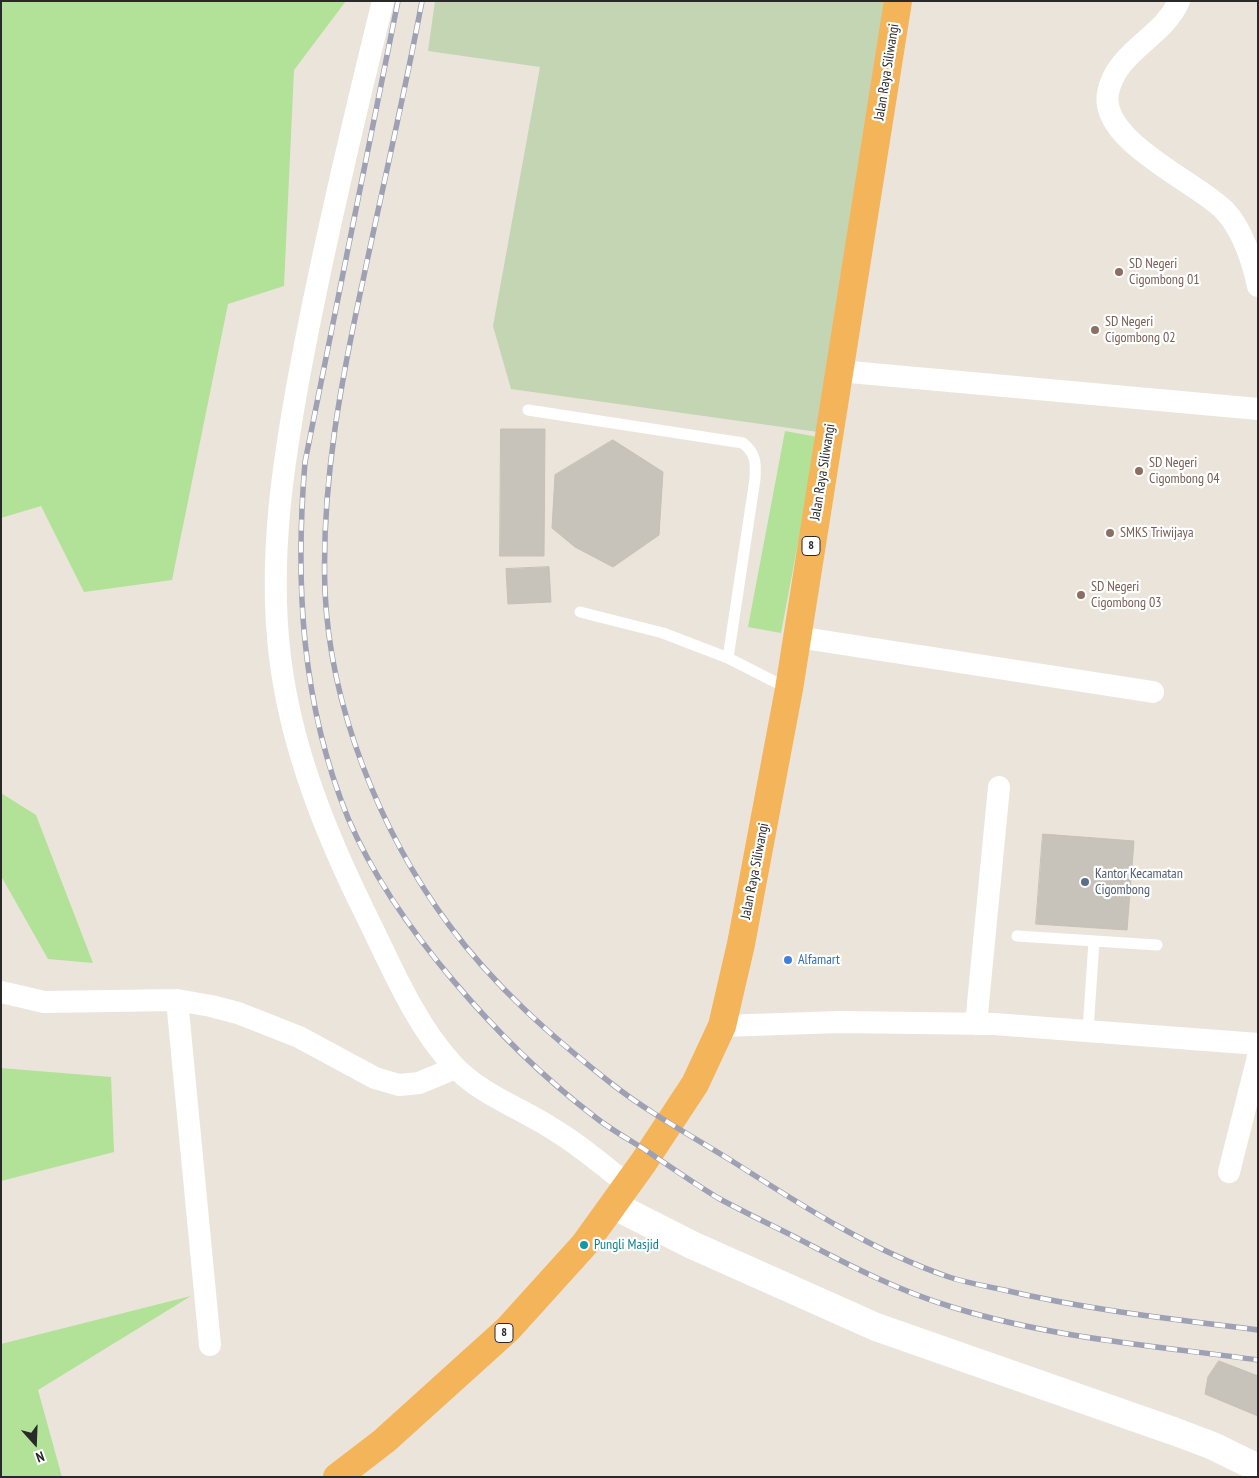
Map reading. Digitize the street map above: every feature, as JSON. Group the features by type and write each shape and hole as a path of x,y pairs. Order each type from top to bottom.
{"highway":[{"name":"Jalan Raya Siliwangi","path":"628,1184 695,1084 722,1026 741,944 789,688 898,1"},
{"name":"8","path":"337,1477 384,1441 508,1329 584,1245 628,1184"}],"main road":[{"path":"628,1184 692,1245 876,1327 1176,1432 1213,1446 1258,1468"}],"street":[{"path":"382,1 312,305 290,419 278,521 275,572 280,659 289,706 319,813 337,856 428,1033 455,1068 497,1099 554,1129 628,1184"},
{"path":"1179,1 1169,17 1116,70 1108,94 1112,116 1136,147 1224,210 1249,253 1258,286"},
{"path":"839,371 1258,409"},
{"path":"797,637 1153,692"},
{"path":"976,1024 999,788"},
{"path":"1,992 44,1002 177,1000 211,1006 264,1023 299,1037 388,1083 414,1084 455,1068"},
{"path":"177,1000 210,1345"},
{"path":"722,1026 840,1022 976,1024 1088,1030 1258,1044"},
{"path":"1229,1172 1258,1057"}],"lane":[{"path":"528,410 743,443 752,451 756,461 755,479 728,658"},
{"path":"580,612 663,634 728,658 789,688"},
{"path":"1017,936 1158,945"},
{"path":"1088,1030 1094,941"}],"green space":[{"path":"1,1 346,1 294,70 284,286 228,304 172,580 84,592 41,506 1,518"},
{"path":"435,1 892,1 818,432 511,389 493,326 540,67 428,51"},
{"path":"785,431 818,437 781,633 748,627"},
{"path":"1,793 36,815 93,963 48,959 1,876"},
{"path":"1,1068 111,1077 114,1152 1,1181"},
{"path":"191,1296 38,1390 62,1477 1,1477 1,1344"}],"building":[{"path":"501,429 545,429 544,556 500,556"},
{"path":"613,440 663,472 659,535 613,567 575,547 552,528 555,475"},
{"path":"549,567 551,602 508,604 506,569"},
{"name":"Kantor Kecamatan Cigombong","path":"1043,834 1134,841 1127,930 1036,924"},
{"path":"1219,1361 1258,1376 1258,1416 1205,1394 1208,1377"}],"railway":[{"path":"398,1 305,462 301,552 305,642 311,687 320,731 332,775 348,818 368,859 393,900 454,981 488,1020 524,1056 607,1126 727,1203 870,1275 931,1300 989,1318 1065,1334 1258,1360"},
{"path":"422,1 341,390 326,510 325,591 329,635 348,723 363,767 381,809 401,850 424,889 466,947 505,990 546,1029 626,1095 810,1210 864,1240 920,1266 970,1283 1099,1309 1258,1330"}],"place":[{"name":"SD Negeri Cigombong 01","path":"1119,272"},
{"name":"SD Negeri Cigombong 02","path":"1095,330"},
{"name":"SD Negeri Cigombong 04","path":"1139,471"},
{"name":"SMKS Triwijaya","path":"1110,533"},
{"name":"SD Negeri Cigombong 03","path":"1081,595"},
{"name":"Kantor Kecamatan Cigombong","path":"1085,882"},
{"name":"Alfamart","path":"788,960"},
{"name":"Pungli Masjid","path":"584,1245"}]}
